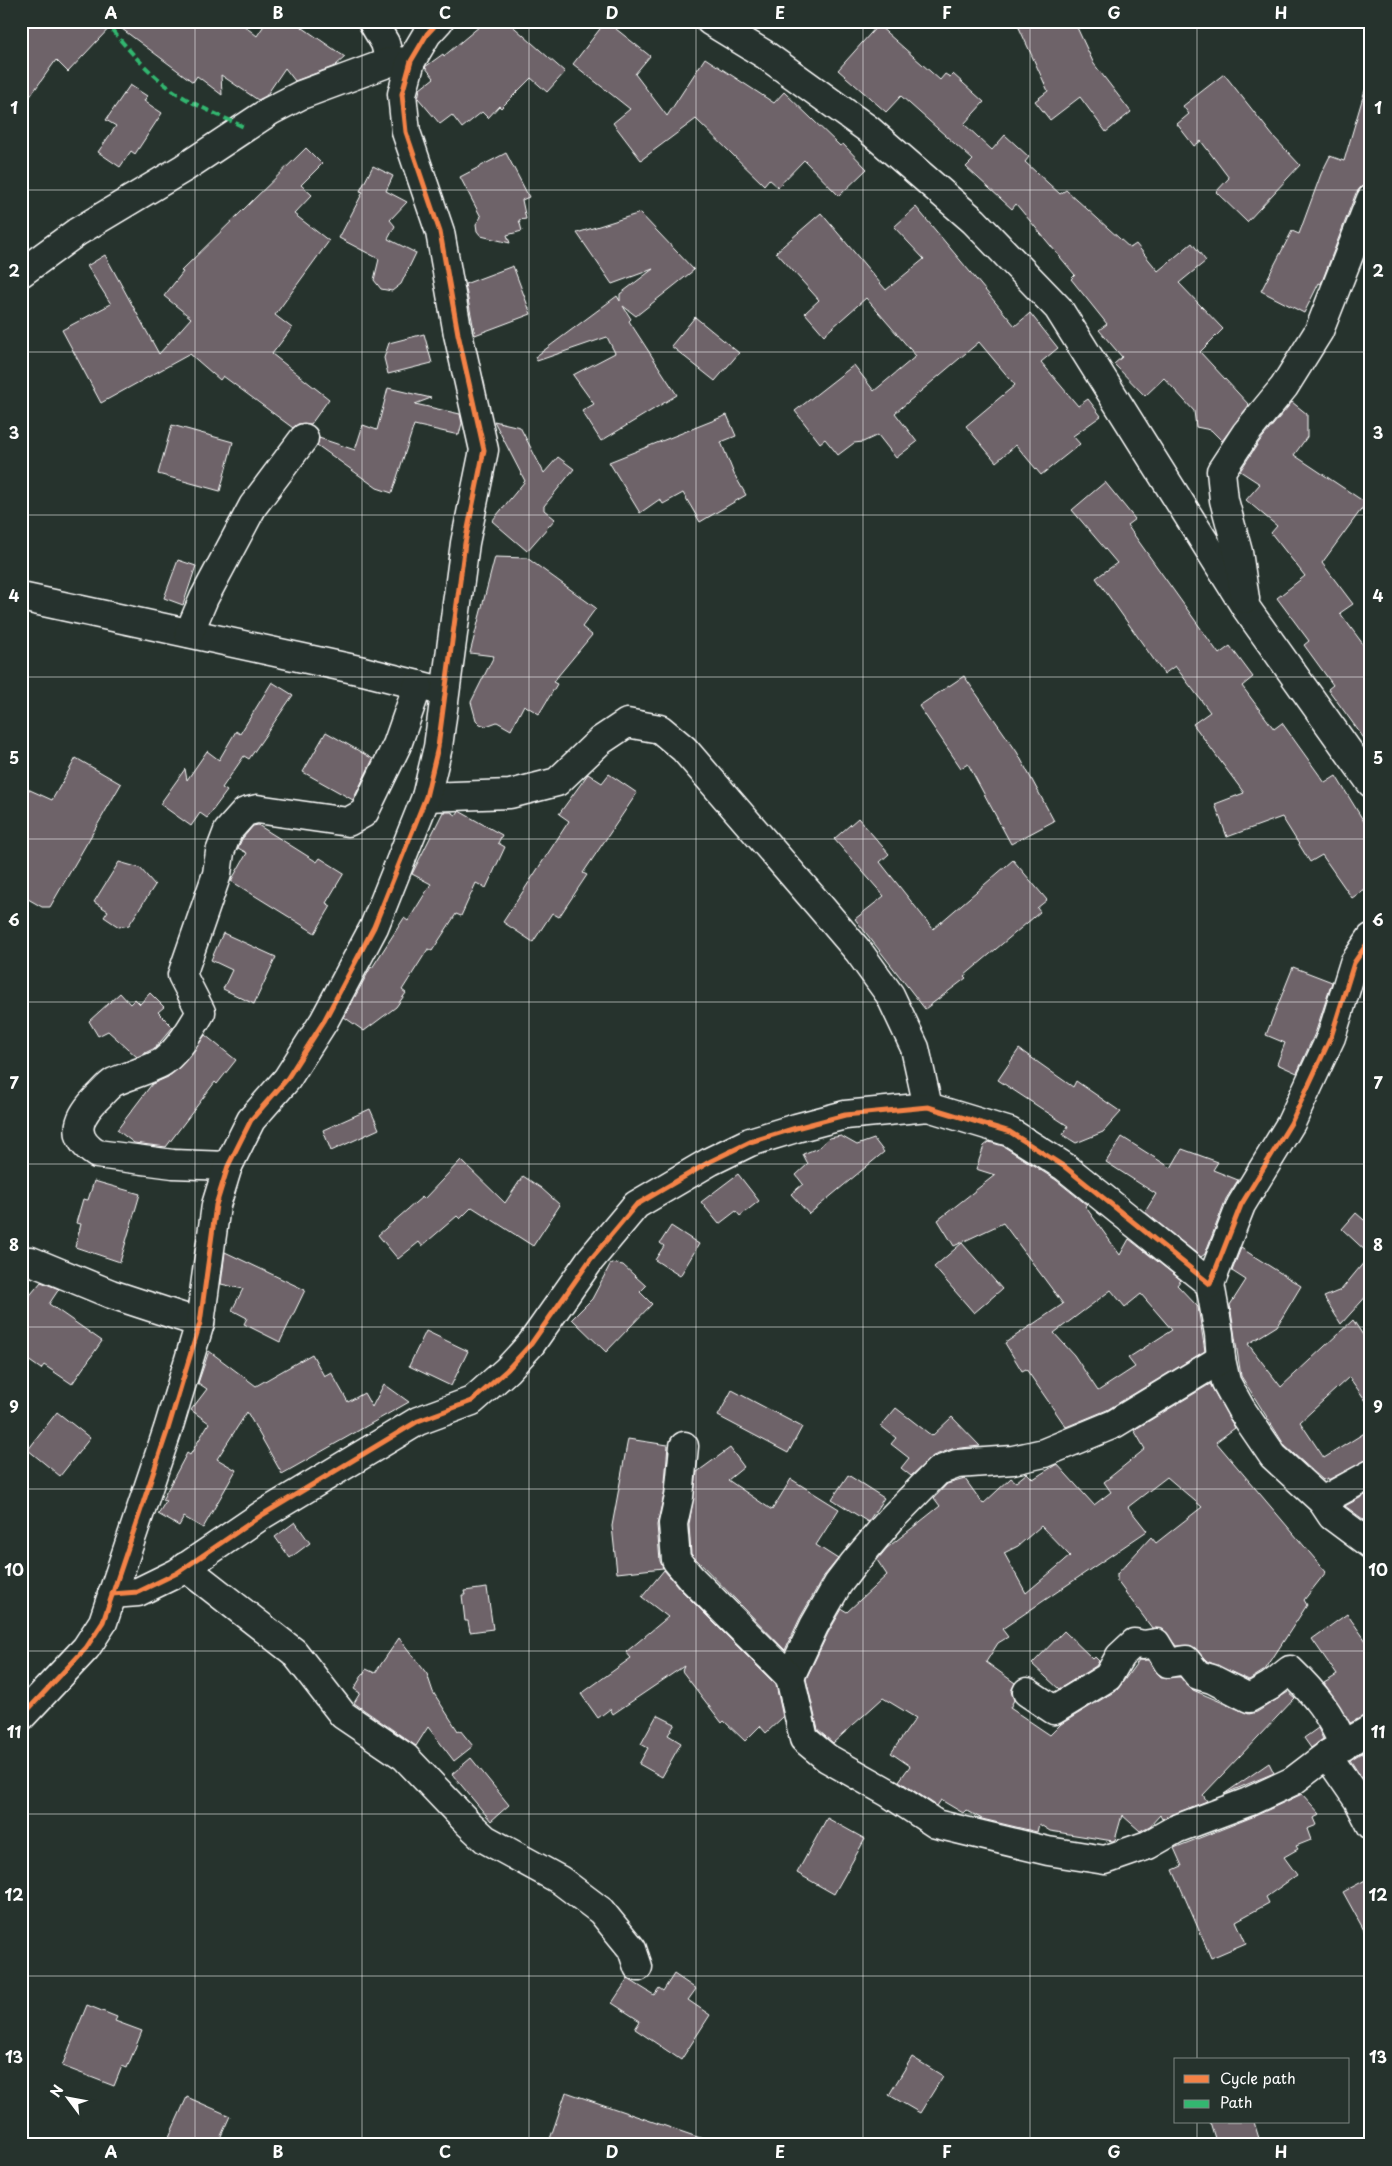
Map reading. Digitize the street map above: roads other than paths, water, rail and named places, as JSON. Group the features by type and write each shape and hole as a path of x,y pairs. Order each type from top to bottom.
{"street":[{"path":"21,1717 86,1648 103,1622 168,1429 200,1323 216,1205 228,1166 251,1120 287,1079 328,1013 374,927 426,797 438,747 465,543 484,450 458,334 440,232 406,132 401,62 385,44 372,21"},
{"path":"21,273 77,232 184,168 270,111 301,95 401,62 439,21"},
{"path":"710,21 764,54 868,129 974,221 1058,308 1246,608 1371,782"},
{"path":"1246,608 1238,552 1224,500 1221,471 1246,433 1284,387 1319,331 1371,200"},
{"path":"189,633 204,598 253,506 304,438"},
{"path":"21,597 446,691"},
{"path":"21,618 49,602"},
{"path":"228,1166 173,1164 97,1154 87,1148 80,1139 79,1127 84,1113 112,1084 163,1062 184,1040 201,1012 182,974 217,874 220,852 228,831 245,812 257,809 348,822 364,813 397,745 418,685"},
{"path":"426,797 510,794 557,782 600,741 627,723 660,729 684,749 859,952 890,996 915,1048 928,1106"},
{"path":"1371,938 1354,963 1331,1037 1292,1123 1241,1205 1210,1284 1219,1334 1220,1359 1226,1382 1241,1409 1273,1456 1322,1501 1332,1516 1371,1545"},
{"path":"112,1594 138,1592 186,1567 262,1515 418,1421 472,1401 485,1391 531,1344 613,1230 636,1205 663,1188 750,1142 845,1115 928,1106 1010,1132 1065,1167 1210,1284"},
{"path":"21,1261 31,1261 111,1294 200,1323"},
{"path":"790,1677 814,1626 843,1577 891,1519 938,1471 957,1464 1014,1460 1044,1453 1114,1424 1220,1359"},
{"path":"684,1446 679,1497 673,1524 676,1560 691,1578 790,1677 804,1739 826,1758 889,1792 936,1824 1069,1855 1105,1860 1148,1846 1176,1829 1248,1802 1293,1781 1336,1750 1371,1729"},
{"path":"1322,1501 1371,1474"},
{"path":"186,1567 294,1652 343,1715 405,1757 469,1824 486,1838 560,1880 601,1910 632,1948 638,1967"},
{"path":"1027,1692 1054,1710 1108,1677 1120,1656 1134,1643 1143,1646 1156,1643 1168,1663 1186,1660 1198,1675 1212,1678 1249,1698 1270,1686 1290,1670 1310,1688 1333,1719 1336,1750 1371,1825"}]}
